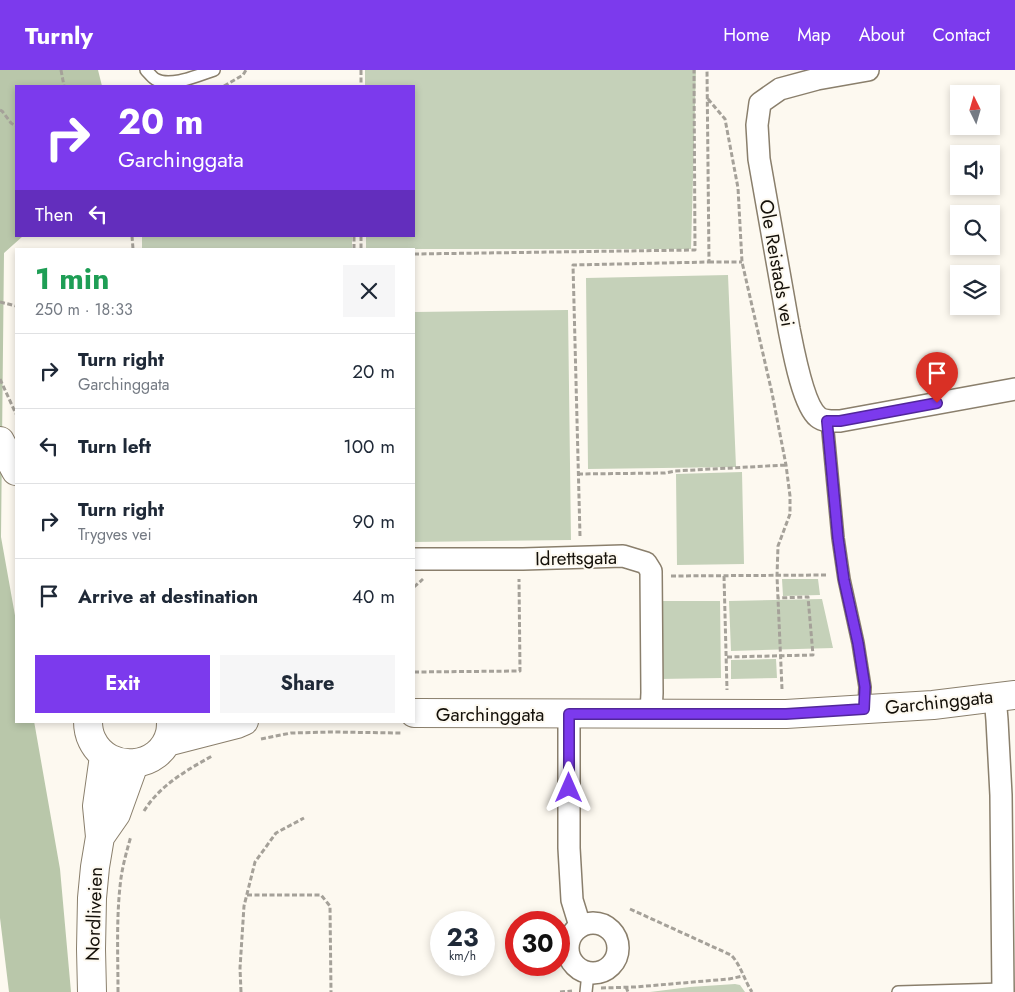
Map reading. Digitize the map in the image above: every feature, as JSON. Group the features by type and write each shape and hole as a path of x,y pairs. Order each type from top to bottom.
{"street":[{"path":"816,74 868,70"},
{"name":"Ole Reistads vei","path":"816,74 780,89 760,103 757,125 758,159 794,357 807,403 823,419"},
{"path":"823,419 840,421 1015,389"},
{"path":"0,441 15,469"},
{"name":"Idrettsgata","path":"415,559 523,559 623,556 646,563 651,571 650,576"},
{"path":"650,576 652,714"},
{"path":"1004,991 1001,795 1005,696"},
{"name":"Garchinggata","path":"415,723 569,714 786,714 933,705 1005,696"},
{"path":"569,714 569,848 571,892 580,926"},
{"path":"88,723 92,741 104,756 118,763 134,764 146,761 162,750 169,732 237,724 250,731"},
{"name":"Nordliveien","path":"92,992 92,898 100,837 97,806 104,756"},
{"name":"Nordliveien","path":"100,837 116,814 134,764"},
{"path":"587,923 596,923 610,929 618,944 618,952 610,966 596,973 587,982 569,956 569,939 580,926 587,923"}],"lane":[{"path":"146,70 156,80 169,82 186,80 214,70"},
{"path":"823,419 843,575 858,643 865,687 864,709"},
{"path":"898,992 1004,991"}],"path":[{"path":"61,70 64,85"},
{"path":"226,85 243,75 246,70"},
{"path":"361,70 361,85"},
{"path":"415,254 695,250 694,70"},
{"path":"708,70 709,262"},
{"path":"708,98 725,119 738,188 742,262 772,393 790,496 790,514 778,546 777,576 782,689"},
{"path":"0,110 15,125"},
{"path":"600,556 579,536 573,265 742,262"},
{"path":"0,302 15,306"},
{"path":"0,378 15,412"},
{"path":"578,474 666,474 676,471 786,465"},
{"path":"650,576 843,575"},
{"path":"724,576 727,691"},
{"path":"415,672 520,671 519,578 511,578"},
{"path":"727,657 813,655 808,597 778,598"},
{"path":"250,731 332,732 407,723"},
{"path":"141,816 155,797 169,783 192,767 217,754"},
{"path":"240,992 243,915 255,862 276,833 304,818"},
{"path":"118,992 118,910 121,878 125,856 134,830"},
{"path":"247,894 321,895 330,906 331,992"},
{"path":"630,909 730,955 739,964 752,992"},
{"path":"628,992 626,987 729,979 743,976"}],"green space":[{"path":"0,70 98,70 102,85 15,85 15,237 22,237 4,253 1,537 15,615 15,723 34,723 60,869 71,992 9,992 0,918"},
{"path":"365,70 696,70 691,249 366,248 366,237 415,237 415,85 365,85"},
{"path":"142,237 352,237 352,248 142,248"},
{"path":"728,275 736,467 588,469 586,278"},
{"path":"568,310 571,540 415,542 415,312"},
{"path":"742,472 744,564 677,565 676,474"},
{"path":"782,579 818,579 820,595 783,596"},
{"path":"822,599 833,648 731,651 729,601"},
{"path":"658,601 720,601 721,678 659,679"},
{"path":"776,659 777,678 731,679 731,660"},
{"path":"740,985 745,992 650,992 690,987"}],"route":[{"path":"569,788 569,714 786,714 864,709 865,687 862,667 844,580 838,538 827,421 840,421 937,403"}]}
